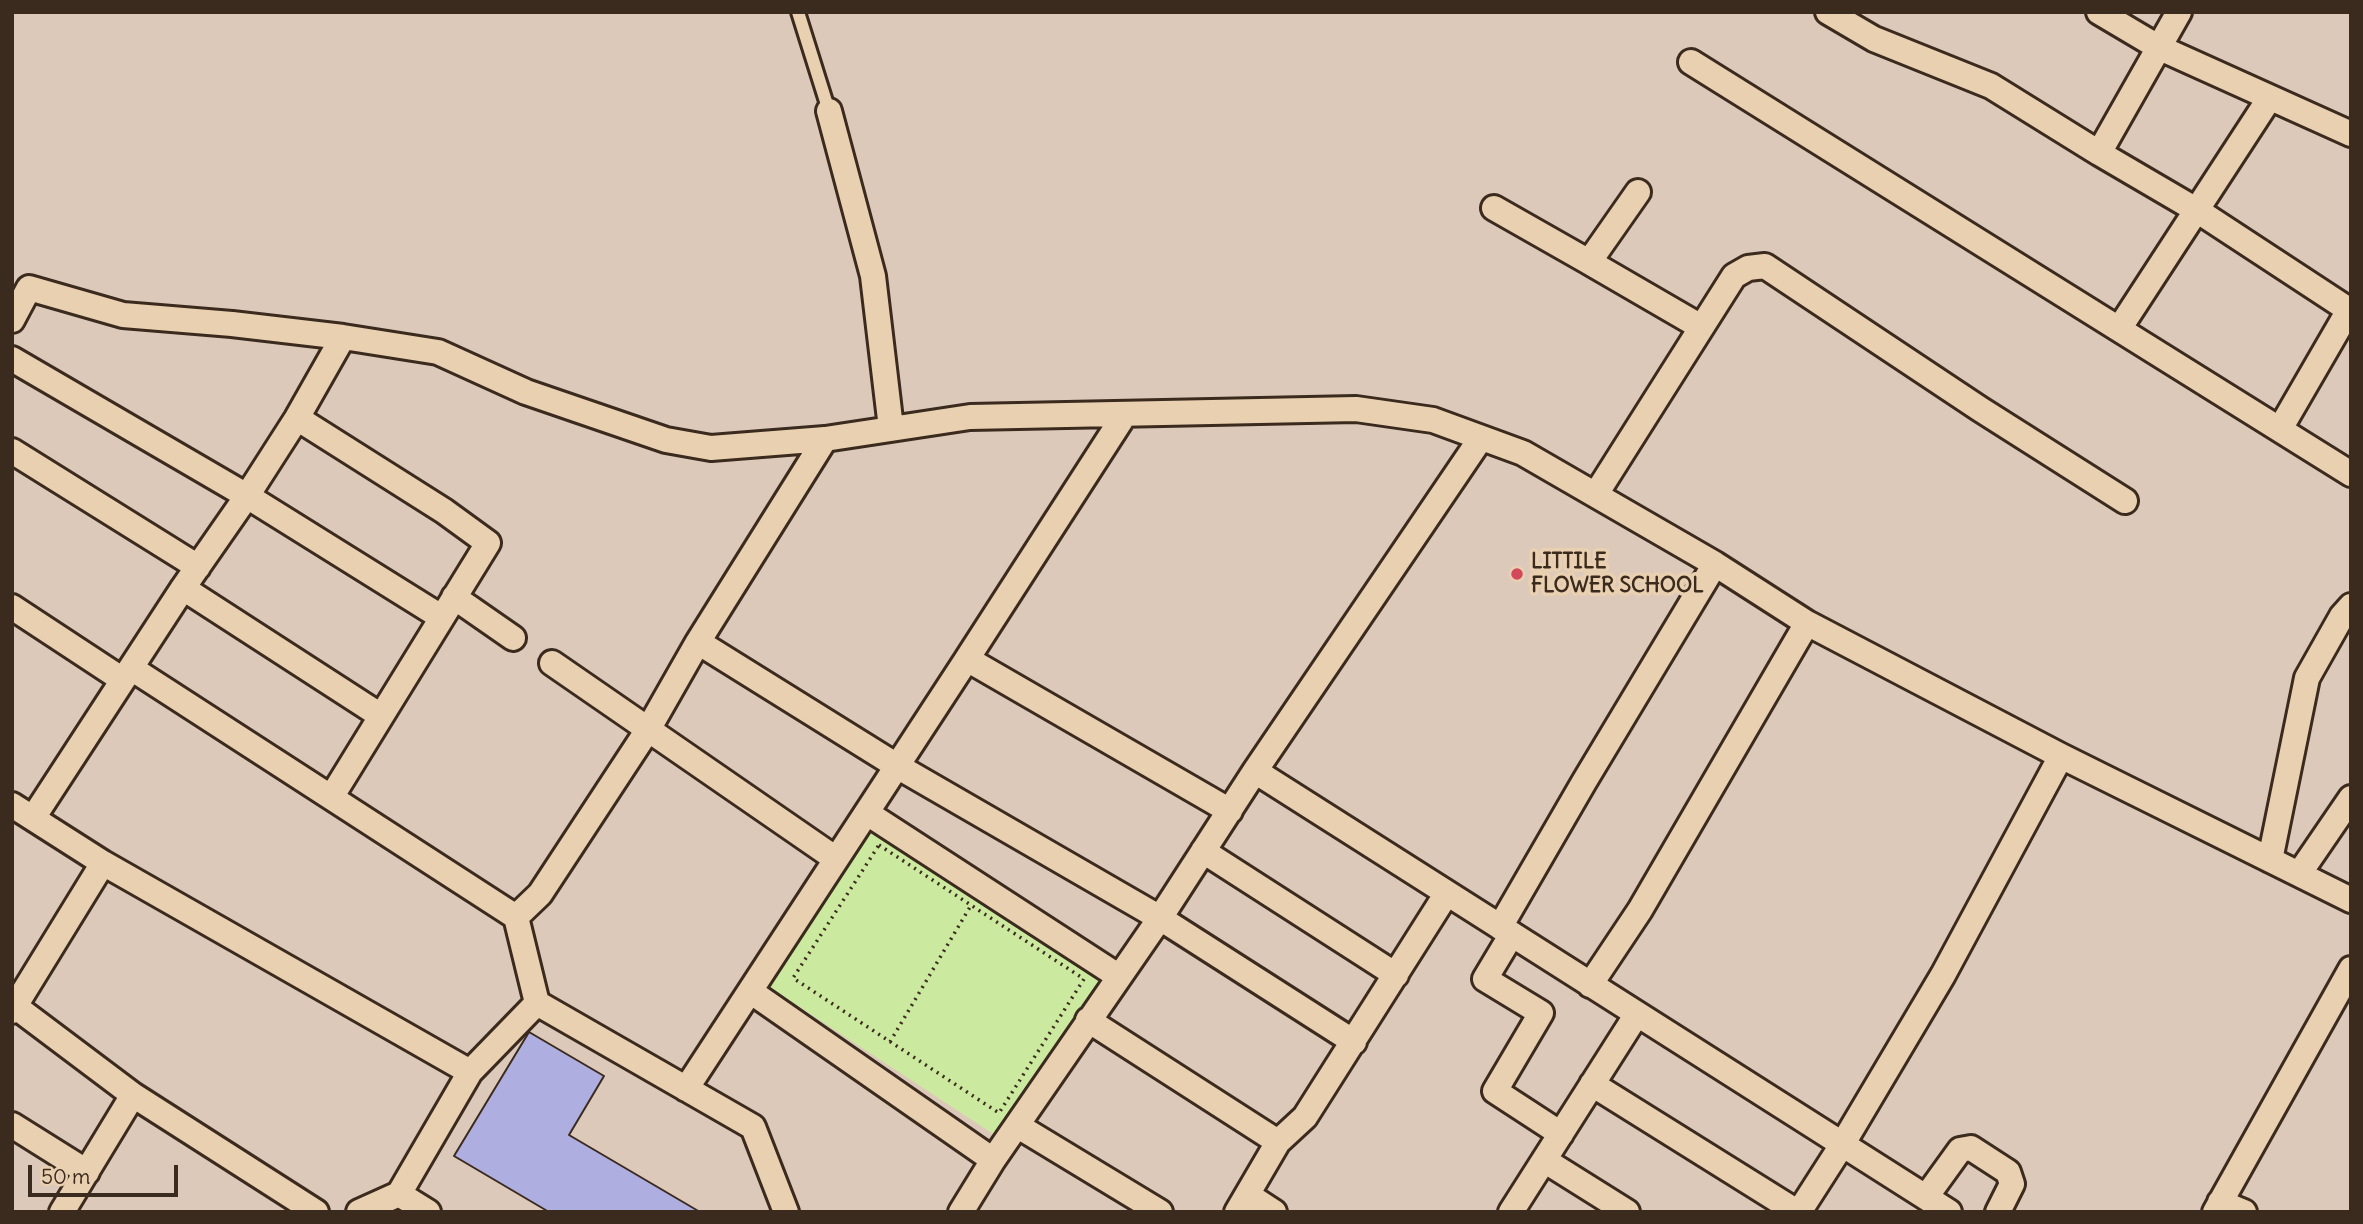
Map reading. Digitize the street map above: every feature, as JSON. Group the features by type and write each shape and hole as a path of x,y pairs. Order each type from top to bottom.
{"street":[{"path":"1828,12 1874,38 1991,86 2198,211 2350,311 2280,429"},
{"path":"2099,12 2158,47 2351,134"},
{"path":"2099,153 2179,12"},
{"path":"1691,62 2351,474"},
{"path":"2119,329 2269,99"},
{"path":"829,111 873,276 891,428"},
{"path":"1589,262 1637,192"},
{"path":"1494,208 1701,327"},
{"path":"1596,494 1734,276 1748,268 1765,266 1980,409 2125,501"},
{"path":"12,320 29,288 123,315 343,337 438,352 526,392 666,440 711,448 825,439 970,417 1356,408 1433,420 1523,453 1715,564 1807,623 2061,756 2351,900"},
{"path":"33,818 183,588 247,496 297,418 343,337"},
{"path":"12,359 247,496 447,607 513,638"},
{"path":"686,1089 1125,414"},
{"path":"297,418 444,511 488,543 332,796"},
{"path":"961,1212 993,1160 1160,918 1255,771 1481,438"},
{"path":"516,918 540,894 649,728 698,642 825,439"},
{"path":"12,451 198,567"},
{"path":"1561,1134 1495,1091 1541,1013 1485,979 1506,931 1591,771 1715,564"},
{"path":"183,588 381,716"},
{"path":"2270,860 2307,678 2342,616 2351,606"},
{"path":"12,607 332,796 516,918 537,1003 752,1127 786,1212"},
{"path":"1590,985 1640,910 1807,623"},
{"path":"698,642 897,766 1160,918 1354,1042"},
{"path":"967,659 1230,811"},
{"path":"552,663 836,859"},
{"path":"1592,1084 1798,1212 1842,1145 1943,975 2061,756"},
{"path":"1255,771 1949,1212"},
{"path":"2299,874 2351,798"},
{"path":"12,805 103,863 470,1072"},
{"path":"867,813 1118,976"},
{"path":"1203,851 1396,975"},
{"path":"103,863 13,1007 133,1095 316,1212"},
{"path":"1274,1212 1243,1203 1278,1142 1305,1117 1447,893"},
{"path":"2244,1212 2217,1207 2351,969"},
{"path":"750,991 993,1160"},
{"path":"359,1212 399,1194 470,1072 537,1003"},
{"path":"1511,1212 1637,1014"},
{"path":"1088,1020 1278,1142"},
{"path":"62,1212 133,1095"},
{"path":"12,1125 87,1172"},
{"path":"1018,1126 1160,1212"},
{"path":"1926,1197 1960,1150 1971,1148 2008,1172 2011,1184 1998,1212"},
{"path":"1544,1160 1627,1212"},
{"path":"399,1194 428,1212"}],"lane":[{"path":"798,12 829,111"}],"path":[{"path":"879,845 971,905 1084,979 999,1113 793,978 879,845"},
{"path":"890,1042 971,905"}],"green space":[{"path":"871,827 1109,979 1001,1139 766,985"}],"building":[{"path":"529,1032 604,1076 569,1135 700,1212 549,1212 454,1156"}],"place":[{"name":"LITTILE FLOWER SCHOOL","path":"1517,574"}]}
